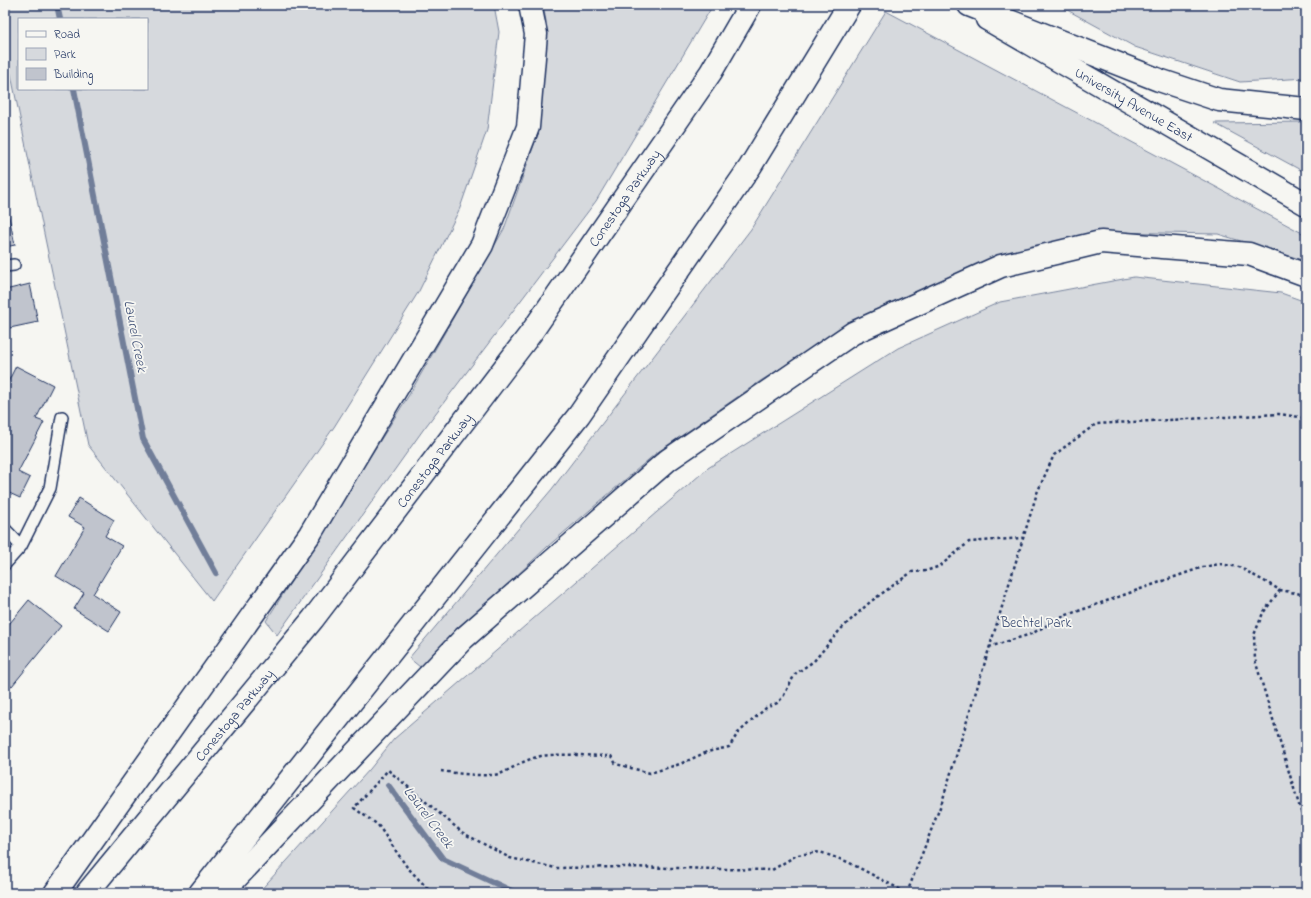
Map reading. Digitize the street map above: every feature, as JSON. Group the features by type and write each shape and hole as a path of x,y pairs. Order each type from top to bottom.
{"main road":[{"path":"55,893 310,534 482,246 528,127 536,34 530,5"},
{"name":"Conestoga Parkway","path":"87,893 313,619 531,333 711,72 750,5"},
{"path":"200,893 579,415 750,167 849,5"},
{"name":"University Avenue East","path":"962,5 1306,204"},
{"path":"969,5 1159,80 1219,100 1306,109"},
{"path":"222,893 464,638 668,460 853,333 1001,266 1101,242 1249,254 1306,275"}],"lane":[{"path":"5,564 20,546 50,488 62,417"},
{"path":"5,529 20,546"}],"path":[{"path":"432,893 407,866 378,825 354,808 388,770 463,832 510,858 556,868 624,867 772,870 797,855 820,852 848,862 907,893 942,802 1037,493 1054,455 1096,424 1280,414 1306,418"},
{"path":"440,771 466,775 501,774 520,762 541,756 612,756 616,764 650,773 680,764 707,752 729,747 738,733 766,708 777,703 783,697 795,674 814,661 840,630 870,602 912,572 926,571 940,566 969,542 1023,538"},
{"path":"989,647 1031,634 1064,616 1203,566 1220,564 1239,567 1280,590 1306,595"},
{"path":"1280,590 1263,613 1254,635 1254,660 1306,828"}],"green space":[{"path":"5,5 494,5 499,32 487,130 460,208 419,291 334,427 212,601 88,445 5,46"},
{"path":"543,5 713,5 596,201 423,430 277,635 266,621 409,395 504,229 538,134 546,21"},
{"path":"1058,5 1306,5 1306,78 1240,82 1135,47"},
{"path":"886,11 1306,235 1306,261 1218,234 1105,232 869,314 762,380 655,454 547,547 420,667 409,658 552,489 751,229"},
{"path":"1306,122 1306,173 1214,123"},
{"name":"Bechtel Park","path":"1134,277 1281,293 1306,302 1306,893 258,893 370,769 394,739 708,468 898,348 1000,302"}],"building":[{"path":"5,198 15,245 5,247"},
{"path":"30,284 38,322 5,329 5,290"},
{"path":"16,366 53,385 36,419 44,422 18,472 30,478 20,498 5,491 5,388"},
{"path":"79,498 114,520 105,536 122,546 93,594 121,612 109,631 74,609 84,593 56,576 85,527 68,517"},
{"path":"29,600 61,626 12,686 10,685 5,692 5,629"}],"waterway":[{"name":"Laurel Creek","path":"57,5 60,18"},
{"name":"Laurel Creek","path":"74,90 143,439 216,573"},
{"name":"Laurel Creek","path":"388,785 443,859 516,893"}]}
